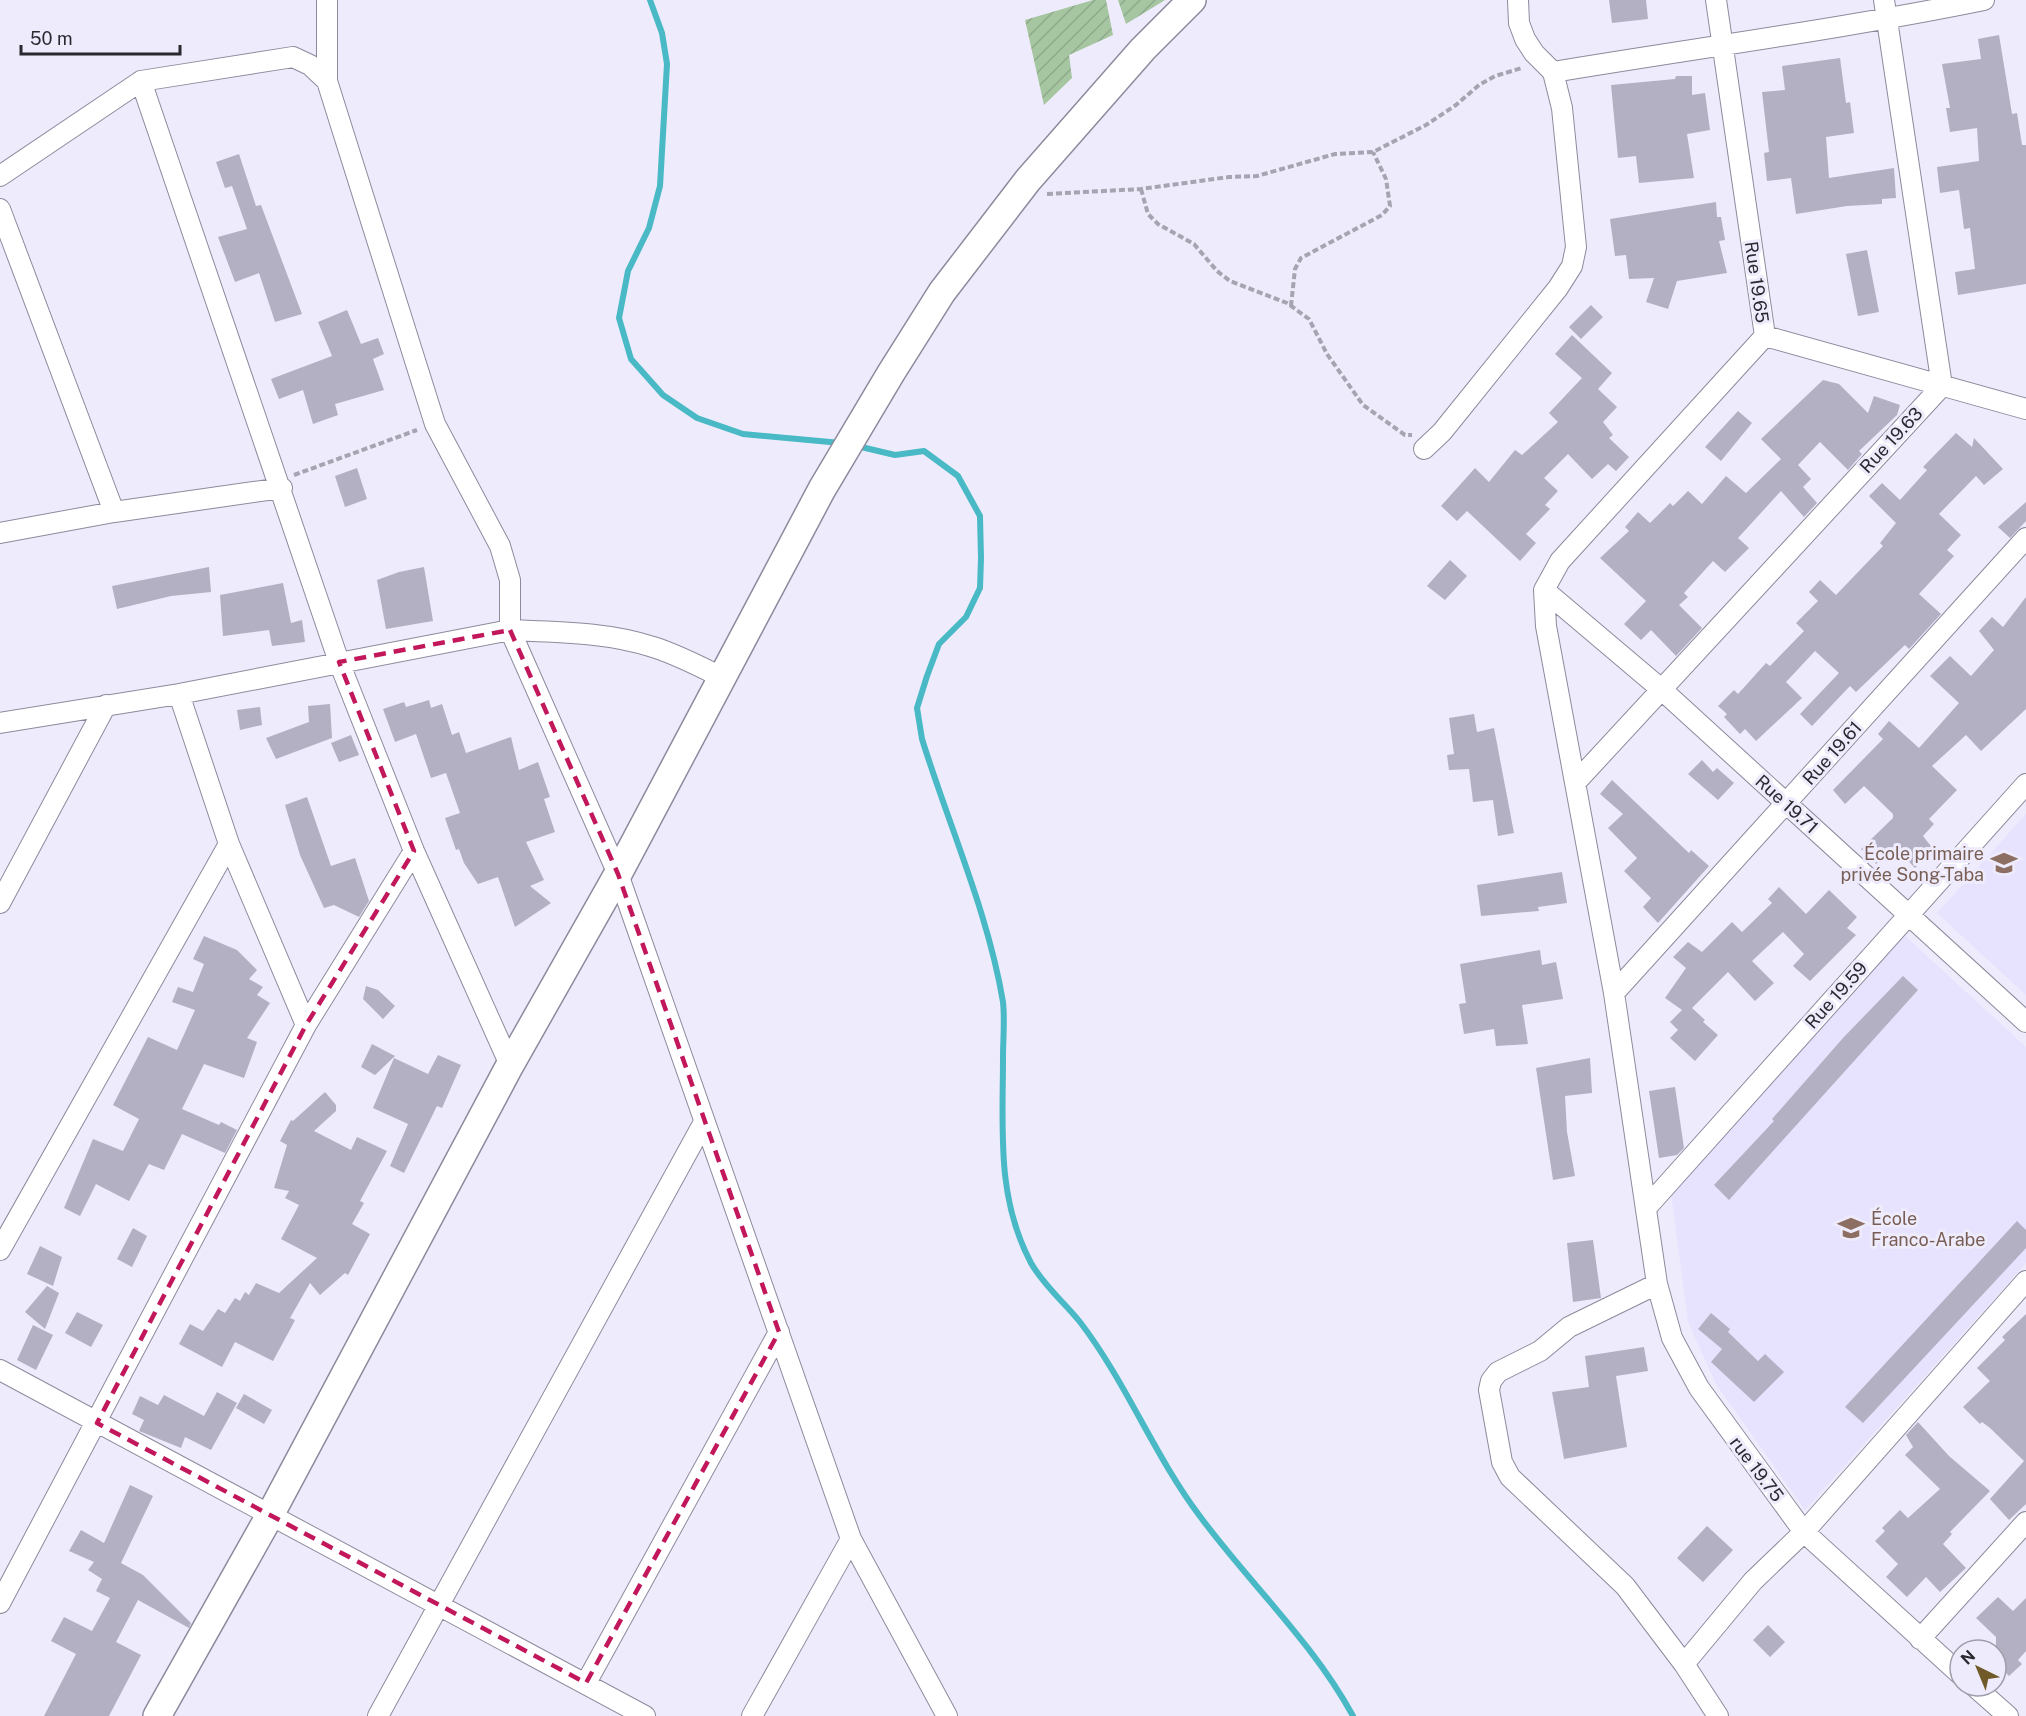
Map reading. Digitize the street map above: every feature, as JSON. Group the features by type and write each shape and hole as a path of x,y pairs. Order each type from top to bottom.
{"street":[{"path":"327,0 327,81 435,424 500,546 510,580 510,630 618,874 851,1539 947,1716"},
{"path":"157,1716 269,1517 510,1065 618,874 822,489 860,425 942,292 1028,180 1143,49 1192,0"},
{"path":"1424,449 1442,432 1538,314 1572,266 1576,247 1562,108 1553,72 1534,53 1525,39 1519,22 1518,0"},
{"name":"Rue 19.65","path":"1544,590 1560,561 1765,336 1716,0"},
{"path":"1884,0 1942,386"},
{"path":"1553,72 1724,43 1887,20 1984,0"},
{"path":"0,176 141,81 293,57 310,65 327,81"},
{"path":"141,81 339,662 414,852 510,1065"},
{"path":"0,209 114,512"},
{"path":"1765,336 2026,410"},
{"name":"Rue 19.63","path":"1576,782 1942,386"},
{"path":"0,533 280,485"},
{"name":"Rue 19.61","path":"1614,993 2026,538"},
{"name":"Rue 19.71","path":"1544,590 1661,689 2026,1022"},
{"name":"rue 19.75","path":"1544,590 1546,626 1614,993 1657,1284 1671,1338 1699,1388 1804,1532 1948,1664"},
{"path":"0,723 178,694 510,630 564,632 617,638 653,646 721,677"},
{"path":"178,694 229,844 306,1025"},
{"path":"0,903 106,705"},
{"name":"Rue 19.59","path":"1647,1207 2026,784"},
{"path":"0,1250 229,844"},
{"path":"0,1604 306,1025 414,852"},
{"path":"378,1716 704,1122"},
{"path":"1684,1664 1753,1581 1804,1532 2026,1281"},
{"path":"1657,1284 1569,1327 1540,1350 1498,1372 1491,1381 1489,1390 1502,1462 1510,1477 1625,1586 1684,1664 1718,1716"},
{"path":"586,1683 779,1332"},
{"path":"0,1371 269,1517 438,1604 645,1716"},
{"path":"1920,1639 2026,1522"},
{"path":"752,1716 851,1539"},
{"path":"1988,1698 2008,1716"}],"path":[{"path":"1028,180 1028,191 1045,194 1141,189 1219,178 1257,176 1335,154 1373,152 1426,125 1495,76 1524,68 1553,72"},
{"path":"1291,306 1295,269 1301,258 1382,215 1390,206 1386,179 1373,152"},
{"path":"1141,189 1148,214 1172,234 1194,244 1217,271 1230,281 1291,306 1309,319 1327,354 1363,405 1405,435 1442,432"},
{"path":"280,485 435,424"}],"highlighted area":[{"path":"510,630 618,874 779,1332 586,1683 97,1423 306,1025 414,851 339,662"}],"shaded area":[{"name":"École primaire privée Song-Taba","path":"2026,814 2026,995 1937,913"},
{"name":"École Franco-Arabe","path":"1904,935 2026,1047 2026,1263 1805,1510 1716,1384 1688,1322 1671,1193"}],"green space":[{"path":"1093,0 1106,0 1113,35 1069,55 1072,78 1044,105 1025,20"},
{"path":"1118,0 1165,0 1126,24"}],"building":[{"path":"1609,0 1646,0 1648,19 1612,23"},
{"path":"1999,35 2012,114 2017,113 2022,145 2026,145 2026,284 1958,295 1955,272 1975,269 1970,228 1964,229 1959,190 1940,193 1937,167 1979,161 1977,128 1950,132 1946,108 1950,108 1942,64 1981,59 1978,39"},
{"path":"1840,58 1846,103 1850,102 1854,133 1826,137 1829,178 1894,168 1896,198 1882,199 1882,204 1847,206 1796,214 1791,178 1767,181 1764,153 1769,152 1762,92 1785,90 1782,66"},
{"path":"1676,76 1692,76 1692,95 1705,93 1710,130 1687,134 1694,178 1639,183 1636,156 1618,158 1611,85 1675,79"},
{"path":"239,154 256,206 261,205 302,314 275,322 259,273 235,282 218,237 247,229 232,186 225,188 216,162"},
{"path":"1716,202 1717,217 1721,217 1725,240 1719,241 1727,273 1677,281 1668,309 1646,302 1654,278 1629,279 1626,255 1615,256 1610,219"},
{"path":"1867,250 1879,312 1858,316 1846,254"},
{"path":"1591,305 1603,317 1581,339 1569,327"},
{"path":"347,310 361,344 378,338 384,354 373,359 384,390 335,404 338,415 313,424 303,390 279,399 271,379 332,356 318,322"},
{"path":"1572,335 1612,373 1598,389 1617,407 1603,422 1613,435 1609,438 1629,457 1616,471 1608,464 1592,479 1568,454 1544,478 1558,491 1545,505 1550,509 1526,534 1536,543 1520,561 1467,511 1457,521 1441,506 1475,468 1489,482 1515,450 1522,455 1558,422 1549,413 1582,378 1555,354"},
{"path":"1823,380 1839,384 1868,413 1874,396 1900,405 1897,415 1859,451 1862,454 1848,470 1820,442 1798,465 1811,479 1803,487 1817,503 1804,517 1781,491 1738,538 1749,548 1725,572 1713,561 1684,593 1688,597 1679,605 1702,628 1676,656 1651,630 1641,640 1624,624 1646,601 1600,558 1629,531 1625,527 1638,512 1650,523 1670,503 1673,506 1688,491 1702,504 1726,476 1746,493 1781,459 1761,439"},
{"path":"1738,411 1752,423 1721,461 1705,447"},
{"path":"1956,433 1972,447 1974,438 2003,469 1984,485 1976,476 1939,514 1961,535 1947,550 1954,556 1919,594 1941,614 1909,649 1905,645 1856,692 1850,686 1812,726 1800,714 1839,673 1815,651 1786,682 1802,698 1756,741 1745,729 1740,734 1724,717 1727,714 1718,706 1734,690 1738,694 1766,663 1770,666 1804,631 1796,623 1818,601 1809,592 1820,580 1836,595 1883,546 1880,543 1896,523 1869,496 1882,483 1900,500 1927,470 1923,467"},
{"path":"357,468 367,499 345,507 335,476"},
{"path":"2026,502 2026,521 2010,538 1998,527"},
{"path":"1450,560 1467,576 1445,600 1427,586"},
{"path":"209,567 211,592 171,596 117,609 112,586"},
{"path":"424,567 433,621 386,629 377,580 399,572"},
{"path":"283,583 291,623 302,620 305,642 272,646 269,630 223,636 220,595"},
{"path":"2026,597 2026,709 1981,751 1966,735 1932,766 1957,790 1929,819 1934,824 1923,836 1934,850 1915,868 1894,846 1876,864 1861,849 1893,818 1893,814 1864,786 1845,804 1833,790 1883,739 1878,734 1889,721 1919,748 1959,703 1930,676 1950,656 1971,676 1994,650 1979,631 1992,617 2003,627"},
{"path":"429,700 431,708 442,704 452,735 459,732 466,753 511,737 519,770 538,762 550,797 544,799 555,832 526,842 544,880 530,886 551,903 515,927 498,877 478,884 464,863 459,849 456,850 445,818 460,813 446,773 431,778 416,734 395,742 383,709 404,702 406,707"},
{"path":"330,704 332,738 276,759 266,738 309,722 308,706"},
{"path":"260,707 262,725 240,730 237,710"},
{"path":"1474,714 1477,732 1494,728 1514,833 1498,836 1493,800 1473,802 1469,769 1449,770 1447,755 1454,754 1449,718"},
{"path":"351,735 359,755 339,762 331,743"},
{"path":"1702,760 1713,772 1717,768 1734,783 1718,800 1688,774"},
{"path":"1612,780 1689,853 1691,850 1709,866 1658,923 1643,907 1651,898 1624,871 1637,858 1608,828 1623,814 1600,794"},
{"path":"307,797 331,866 355,858 369,901 359,917 334,905 324,908 300,855 285,805"},
{"path":"1562,872 1567,903 1538,907 1539,911 1481,916 1477,885"},
{"path":"1779,887 1806,914 1829,890 1857,917 1847,928 1856,935 1810,981 1793,966 1804,954 1783,932 1752,961 1774,983 1755,1001 1728,972 1692,1008 1718,1035 1695,1061 1670,1038 1678,1030 1670,1022 1682,1010 1665,998 1686,968 1673,957 1688,942 1702,952 1732,922 1742,932 1772,903 1768,899"},
{"path":"204,936 237,950 257,970 249,979 263,987 257,995 270,1003 247,1038 257,1042 244,1078 204,1064 182,1109 237,1130 225,1153 182,1134 164,1170 149,1164 129,1201 96,1184 80,1216 64,1208 93,1139 123,1151 139,1119 113,1105 148,1037 177,1050 195,1010 172,1002 178,987 193,992 204,964 193,959"},
{"path":"1540,950 1542,965 1556,962 1563,999 1522,1005 1528,1044 1496,1046 1494,1029 1464,1034 1459,1004 1466,1003 1460,964"},
{"path":"1903,976 1918,990 1729,1200 1714,1185 1774,1121 1772,1119 1843,1038"},
{"path":"366,986 378,990 395,1006 383,1019 363,999"},
{"path":"372,1044 395,1056 375,1075 361,1067"},
{"path":"438,1055 461,1065 442,1108 437,1106 404,1173 390,1166 408,1124 373,1108 394,1058 428,1074"},
{"path":"1590,1058 1592,1093 1565,1096 1567,1132 1575,1176 1553,1180 1536,1068"},
{"path":"1675,1087 1684,1148 1677,1155 1659,1158 1649,1091"},
{"path":"325,1092 336,1105 336,1111 314,1131 351,1150 357,1137 387,1151 360,1201 364,1203 352,1224 370,1234 348,1275 345,1273 320,1295 310,1283 290,1318 295,1320 273,1361 235,1342 222,1367 179,1344 190,1324 203,1331 218,1309 225,1313 235,1298 240,1301 245,1292 249,1295 256,1283 279,1293 317,1258 281,1239 299,1205 285,1198 289,1191 274,1188 287,1145 280,1141 291,1120 293,1121"},
{"path":"2017,1221 2026,1230 2026,1248 1863,1423 1845,1407"},
{"path":"133,1228 147,1236 132,1267 117,1259"},
{"path":"1593,1240 1601,1298 1573,1302 1567,1243"},
{"path":"40,1246 62,1257 53,1286 27,1274"},
{"path":"47,1286 59,1293 45,1329 25,1312"},
{"path":"77,1312 103,1325 91,1347 65,1333"},
{"path":"1711,1313 1730,1329 1728,1332 1758,1361 1765,1354 1784,1372 1754,1402 1711,1362 1722,1349 1698,1329"},
{"path":"2026,1314 2026,1504 2009,1520 1990,1499 2024,1461 1990,1428 1982,1422 1980,1424 1963,1407 1990,1381 1977,1368 2005,1340 2002,1337"},
{"path":"33,1325 53,1335 36,1370 17,1360"},
{"path":"1644,1347 1648,1371 1616,1376 1627,1447 1564,1459 1552,1392 1589,1387 1585,1356"},
{"path":"217,1392 237,1403 211,1450 185,1437 181,1448 139,1431 144,1420 132,1414 140,1396 158,1405 164,1395 204,1416"},
{"path":"244,1394 272,1410 264,1424 236,1408"},
{"path":"1918,1422 1949,1456 1990,1491 1950,1532 1952,1534 1943,1544 1966,1568 1940,1592 1926,1577 1907,1597 1886,1577 1898,1564 1875,1541 1885,1531 1882,1528 1900,1510 1908,1518 1940,1489 1905,1455 1913,1447 1906,1435"},
{"path":"130,1485 153,1496 121,1563 143,1575 191,1623 189,1628 138,1600 116,1642 141,1655 109,1716 44,1716 76,1654 51,1641 64,1617 92,1631 110,1598 96,1591 102,1579 88,1570 94,1562 69,1551 81,1530 104,1543"},
{"path":"1707,1526 1733,1550 1703,1582 1677,1558"},
{"path":"1998,1597 2013,1611 2026,1598 2026,1651 2018,1660 2022,1664 2009,1676 2008,1638 1996,1638 1976,1618"},
{"path":"1768,1625 1785,1642 1770,1657 1753,1640"}],"waterway":[{"path":"650,0 662,33 667,64 660,186 649,228 628,271 619,318 631,359 663,395 697,418 743,434 841,443"},
{"path":"857,446 895,455 924,451 958,476 980,516 980,588 966,617 939,644 917,708 922,739 988,935 1003,1002 1004,1162 1012,1213 1020,1238 1036,1271 1080,1322 1112,1369 1168,1468 1199,1515 1319,1663 1353,1716"}],"place":[{"name":"École primaire privée Song-Taba","path":"2004,863"},
{"name":"École Franco-Arabe","path":"1851,1228"}]}
